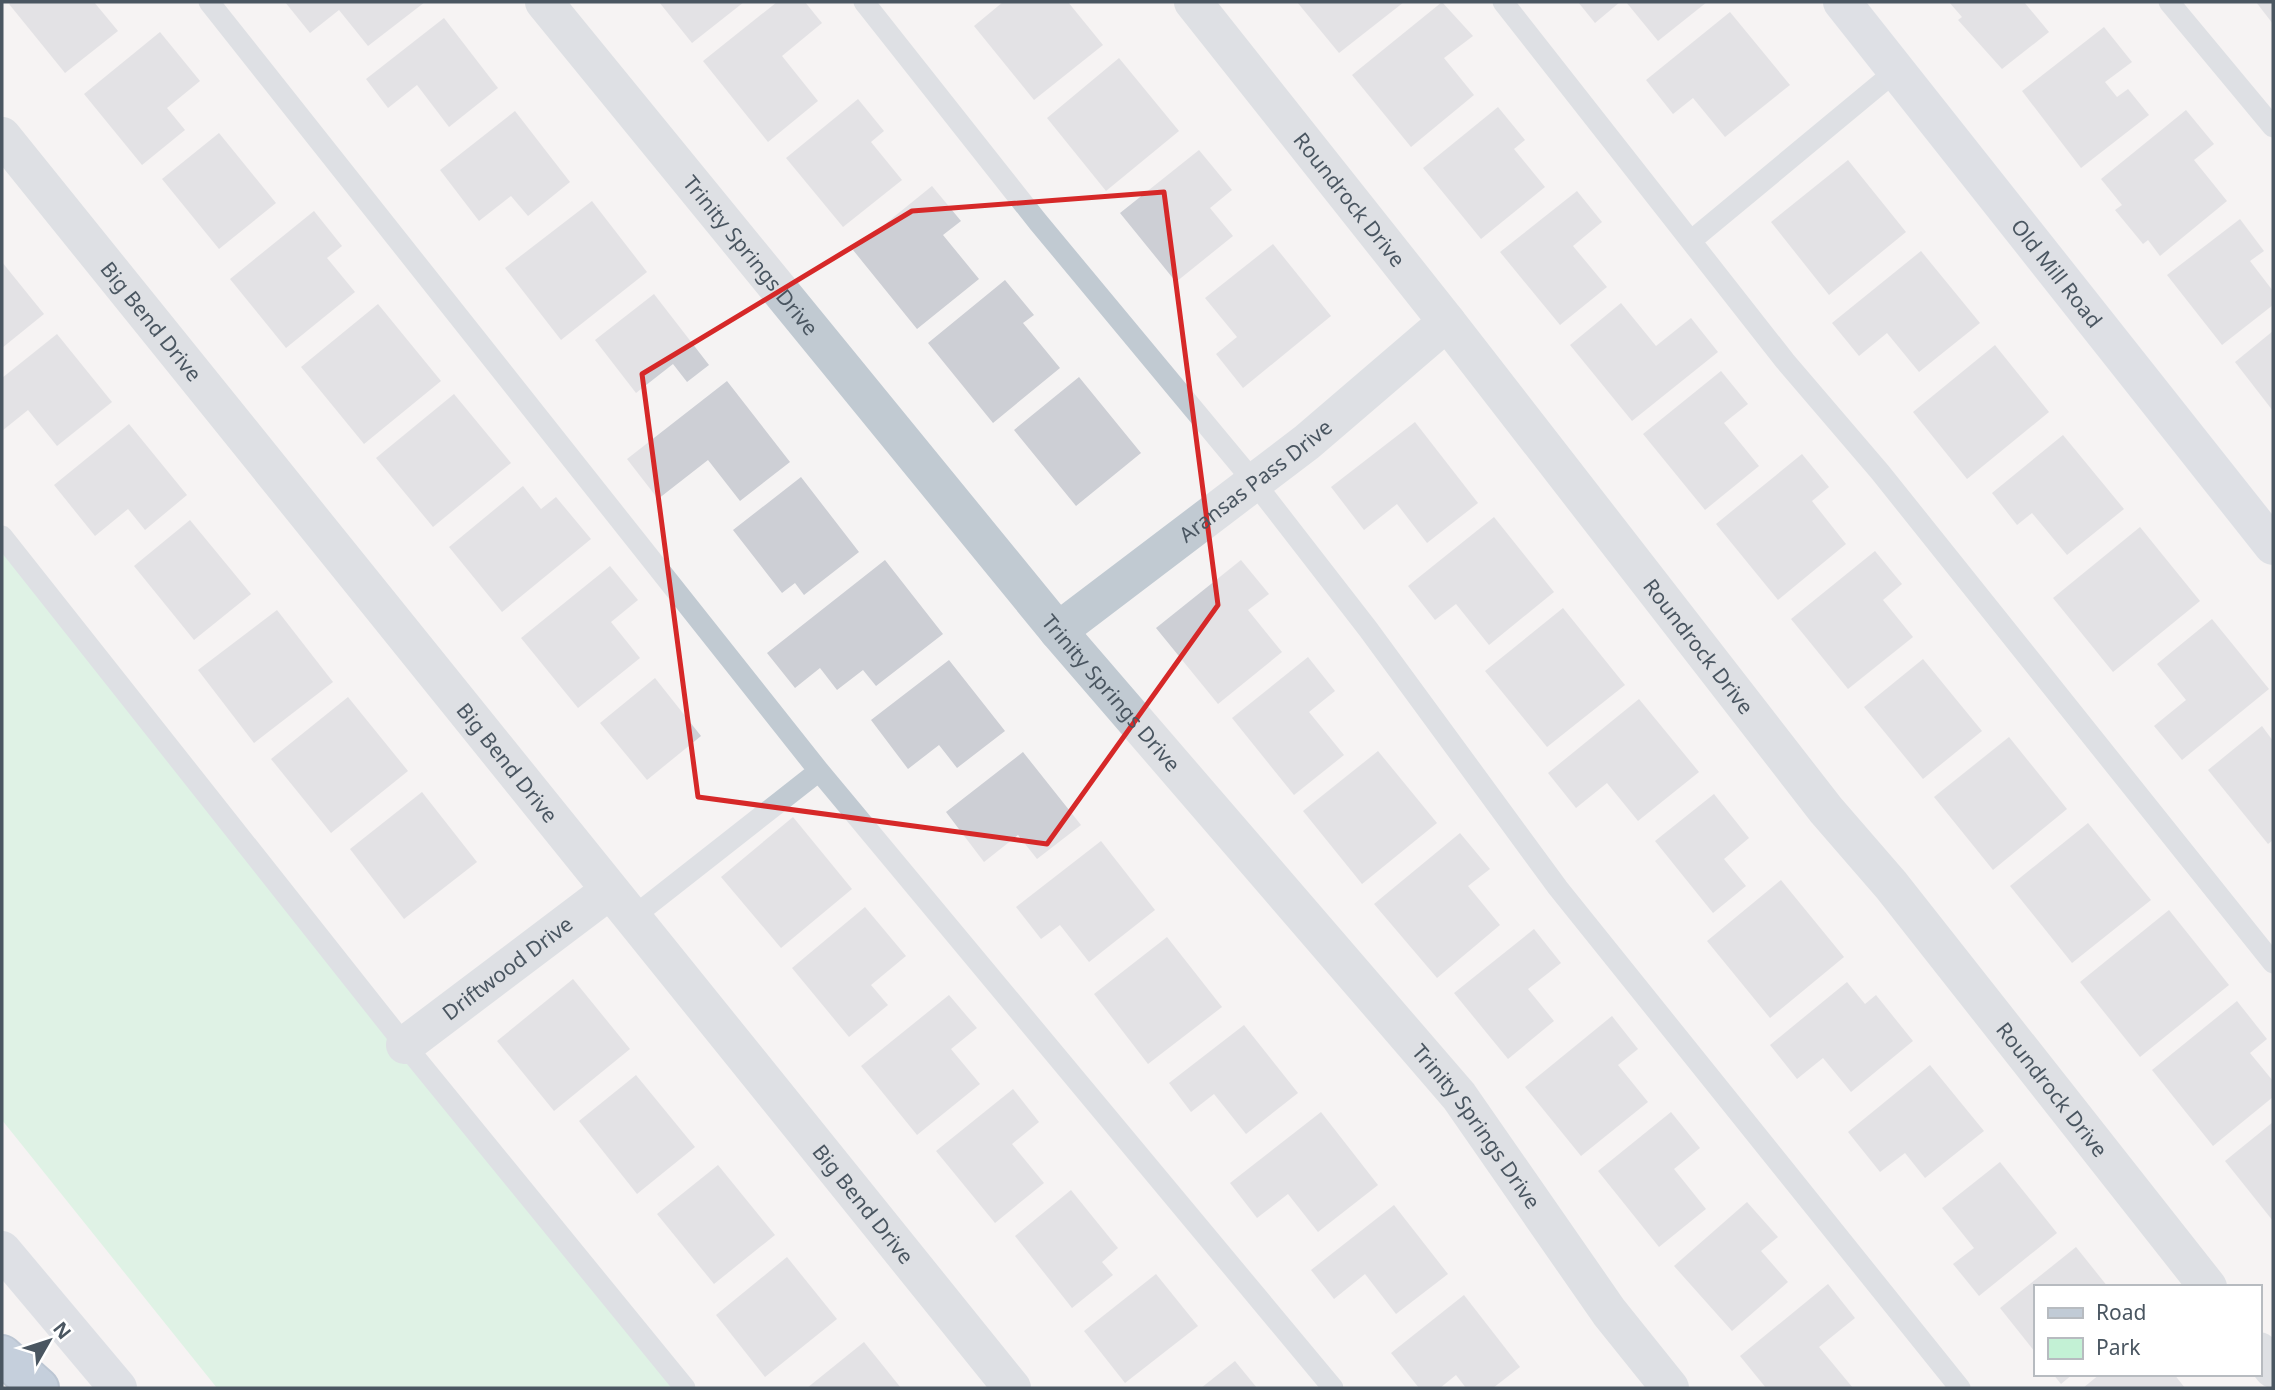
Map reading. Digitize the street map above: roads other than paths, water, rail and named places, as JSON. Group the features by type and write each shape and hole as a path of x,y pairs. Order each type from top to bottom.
{"highway":[{"path":"2,1355 39,1388"}],"street":[{"name":"Trinity Springs Drive","path":"544,2 1058,631 1460,1096 1609,1311 1670,1388"},
{"name":"Roundrock Drive","path":"1193,2 1447,322 1826,810 1891,885 2206,1285"},
{"name":"Old Mill Road","path":"1842,2 2273,545"},
{"name":"Big Bend Drive","path":"2,136 1012,1388"},
{"name":"Aransas Pass Drive","path":"1058,631 1307,442 1447,322"},
{"name":"Driftwood Drive","path":"405,1045 621,904"},
{"path":"2,1250 118,1388"},
{"path":"2261,1354 2273,1369"}],"lane":[{"path":"209,2 819,771 1333,1388"},
{"path":"864,2 1038,222 1254,482 1368,629 1558,888 1960,1388"},
{"path":"1503,2 1607,138 1692,240 1785,361 1880,472 2273,963"},
{"path":"2169,2 2273,127"},
{"path":"1692,240 1897,70"},
{"path":"2,536 405,1045 685,1388"},
{"path":"621,904 819,771"}]}
